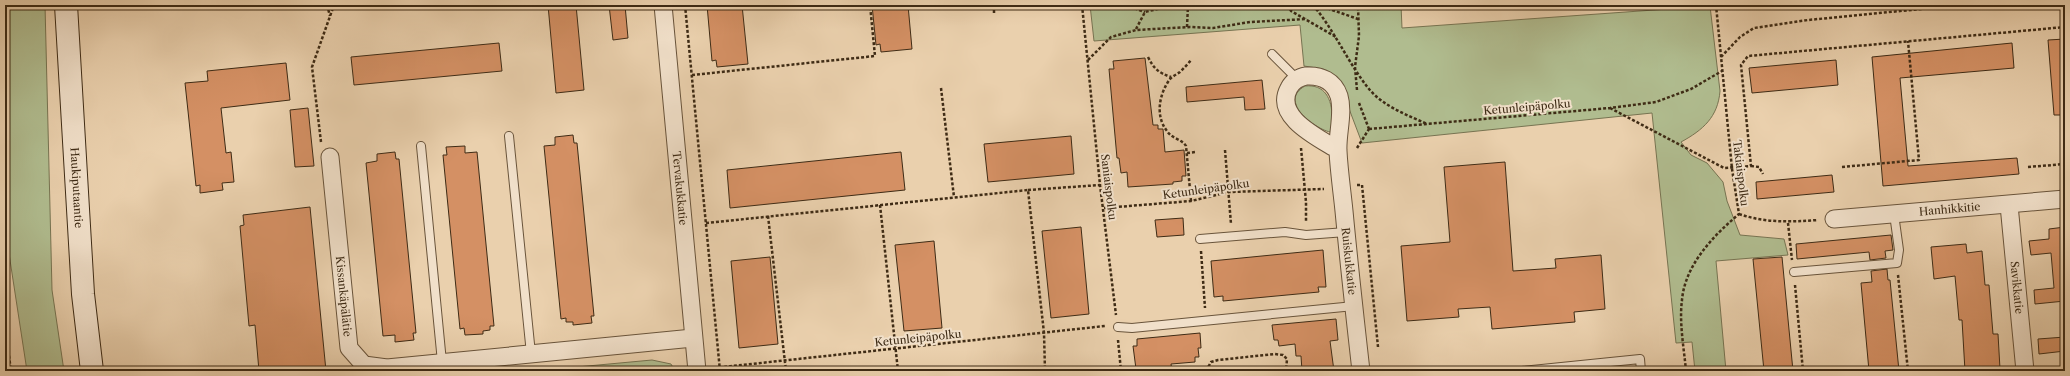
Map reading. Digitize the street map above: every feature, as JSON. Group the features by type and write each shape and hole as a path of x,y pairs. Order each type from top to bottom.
{"main road":[{"name":"Haukiputaantie","path":"66,5 83,294 92,371"}],"street":[{"name":"Tervakukkatie","path":"664,5 697,371"},
{"name":"Ruiskukkatie","path":"1298,80 1303,77 1320,77 1329,82 1337,91 1340,102 1338,150 1354,186 1346,232 1361,371"},
{"path":"1298,80 1293,83 1287,92 1286,103 1288,113 1296,122 1338,150"},
{"name":"Kissankäpälätie","path":"330,157 349,348 364,365 387,368 693,338"},
{"name":"Hanhikkitie","path":"1834,218 2009,205 2065,199"},
{"name":"Savikkatie","path":"2009,205 2025,371"}],"lane":[{"path":"1272,54 1298,80"},
{"path":"509,136 532,354"},
{"path":"421,146 442,362"},
{"path":"1794,272 1896,263 1899,250 1894,214"},
{"path":"1200,239 1286,232 1306,235 1346,232"},
{"path":"1118,327 1132,328 1354,306"},
{"path":"1522,371 1640,359 1641,371"}],"path":[{"path":"327,5 330,16"},
{"path":"330,157 322,148 312,67 334,5"},
{"path":"685,5 720,369"},
{"path":"692,75 875,56 870,5"},
{"path":"994,5 994,13"},
{"name":"Saniaispolku","path":"1082,5 1100,184 1118,327 1121,371"},
{"path":"1125,5 1145,12 1174,5"},
{"path":"1187,27 1188,5"},
{"path":"1288,5 1291,11 1336,37"},
{"path":"1313,5 1336,37 1370,90 1395,109 1427,124"},
{"path":"1318,5 1358,19"},
{"path":"1356,152 1357,147 1369,129 1361,109 1355,82 1355,67 1359,36 1358,5"},
{"name":"Takiaispolku","path":"1686,371 1681,317 1685,281 1703,250 1723,228 1739,214 1732,169 1716,5"},
{"path":"1721,58 1740,37 1754,28 1808,20 1962,5"},
{"path":"1136,30 1145,12"},
{"path":"1088,60 1111,37 1136,30 1187,27 1213,28 1250,22 1307,19"},
{"path":"1751,166 1741,65 1748,56 2065,27"},
{"path":"1842,167 1919,160 1908,42"},
{"path":"1148,57 1153,67 1160,73 1171,77"},
{"path":"1191,60 1180,72 1171,77 1164,90 1160,105 1161,121 1172,137 1184,143 1187,152 1191,201"},
{"name":"Ketunleipäpolku","path":"1369,129 1610,108 1656,102 1691,89 1722,71"},
{"path":"941,88 954,198"},
{"path":"1610,108 1724,168 1732,169 1751,166 1759,167 1763,174"},
{"path":"1297,146 1301,147 1305,190 1306,235"},
{"path":"1225,150 1232,236"},
{"path":"1187,152 1196,152"},
{"path":"2028,167 2065,164"},
{"path":"1357,178 1354,186 1378,354"},
{"path":"706,222 1100,184"},
{"name":"Ketunleipäpolku","path":"1104,208 1191,201 1229,192 1305,190 1354,186"},
{"path":"1028,190 1044,333 1045,371"},
{"path":"880,205 897,349 898,371"},
{"path":"1739,214 1757,220 1788,223 1834,218"},
{"path":"768,216 786,371"},
{"path":"1788,223 1803,371"},
{"path":"1200,239 1206,321"},
{"path":"1896,263 1908,371"},
{"path":"5,326 11,371"},
{"name":"Ketunleipäpolku","path":"720,369 1105,326 1118,327"},
{"path":"1206,371 1211,362 1218,360 1275,354 1283,355 1287,359 1286,371"}],"green space":[{"path":"5,5 45,5 52,290 64,371 27,371 8,247"},
{"path":"1090,5 1401,5 1402,28 1710,6 1720,91 1719,100 1713,115 1708,122 1696,133 1681,142 1691,155 1707,163 1723,182 1727,201 1740,235 1784,239 1788,255 1716,261 1726,371 1695,371 1692,342 1676,343 1652,113 1362,143 1337,77 1323,69 1304,66 1300,25 1094,41"},
{"path":"1305,86 1318,87 1329,99 1332,110 1332,127 1330,132 1308,120 1297,106 1295,99 1298,92"},
{"path":"652,360 671,364 675,371 534,371"}],"building":[{"path":"548,5 576,5 584,90 556,93"},
{"path":"609,5 625,5 628,38 613,40"},
{"path":"707,5 742,5 748,64 717,67 716,60 712,61"},
{"path":"872,5 908,5 912,49 881,52 880,44 876,45"},
{"path":"2065,39 2065,115 2054,115 2048,40"},
{"path":"499,43 502,71 354,85 351,57"},
{"path":"2012,43 2014,68 1900,78 1908,166 2017,158 2019,174 1883,186 1872,57"},
{"path":"1145,58 1153,125 1158,125 1158,129 1163,129 1165,152 1184,150 1186,176 1182,176 1182,181 1173,182 1173,184 1128,187 1127,172 1121,173 1119,158 1117,158 1109,69 1114,69 1113,61"},
{"path":"1836,60 1838,85 1752,93 1749,68"},
{"path":"286,63 290,100 221,108 226,153 231,152 234,182 222,183 223,190 200,193 200,185 196,186 185,83 208,81 207,71"},
{"path":"1262,80 1265,109 1245,110 1244,97 1187,102 1186,87"},
{"path":"308,108 314,166 295,167 290,110"},
{"path":"573,135 574,143 577,143 594,316 591,316 592,323 573,325 573,322 566,322 566,318 561,319 544,146 555,145 555,137"},
{"path":"1071,136 1074,174 988,182 984,144"},
{"path":"465,146 465,153 477,152 494,326 490,326 490,330 483,331 483,334 465,335 464,328 460,329 443,155 447,155 446,147"},
{"path":"395,152 396,159 399,159 416,333 413,333 414,340 395,342 395,335 383,336 366,163 377,161 377,154"},
{"path":"901,152 905,190 730,208 727,170"},
{"path":"1505,162 1513,271 1556,268 1555,259 1601,255 1605,309 1574,312 1575,322 1492,329 1490,307 1458,309 1459,317 1407,321 1401,246 1450,242 1444,167"},
{"path":"1832,175 1834,192 1757,199 1756,182"},
{"path":"310,207 326,371 259,371 255,325 249,326 240,226 244,225 243,215"},
{"path":"1183,218 1184,235 1157,237 1155,220"},
{"path":"1081,227 1089,314 1051,318 1042,231"},
{"path":"2065,227 2065,301 2035,304 2034,290 2054,288 2051,253 2031,255 2029,241 2049,239 2049,229"},
{"path":"1891,235 1893,250 1885,251 1886,258 1870,260 1869,252 1797,259 1796,244"},
{"path":"934,241 942,328 904,331 895,245"},
{"path":"1966,244 1967,253 1982,251 1985,285 1989,285 1993,334 1998,334 2000,369 1965,371 1962,320 1959,320 1955,276 1934,279 1931,247"},
{"path":"1323,250 1326,287 1318,287 1319,292 1223,301 1223,296 1214,297 1211,261"},
{"path":"770,257 778,344 739,348 731,261"},
{"path":"1782,257 1793,371 1764,371 1753,259"},
{"path":"1887,269 1888,280 1890,280 1899,371 1869,371 1861,283 1872,282 1871,271"},
{"path":"1336,319 1338,340 1330,341 1334,371 1302,371 1301,356 1296,356 1295,344 1279,346 1278,340 1274,340 1272,325"},
{"path":"1200,333 1201,348 1198,348 1199,357 1195,357 1195,362 1171,364 1172,371 1140,371 1140,369 1136,369 1133,346 1137,346 1137,339"},
{"path":"2065,337 2065,351 2039,354 2038,339"}]}
